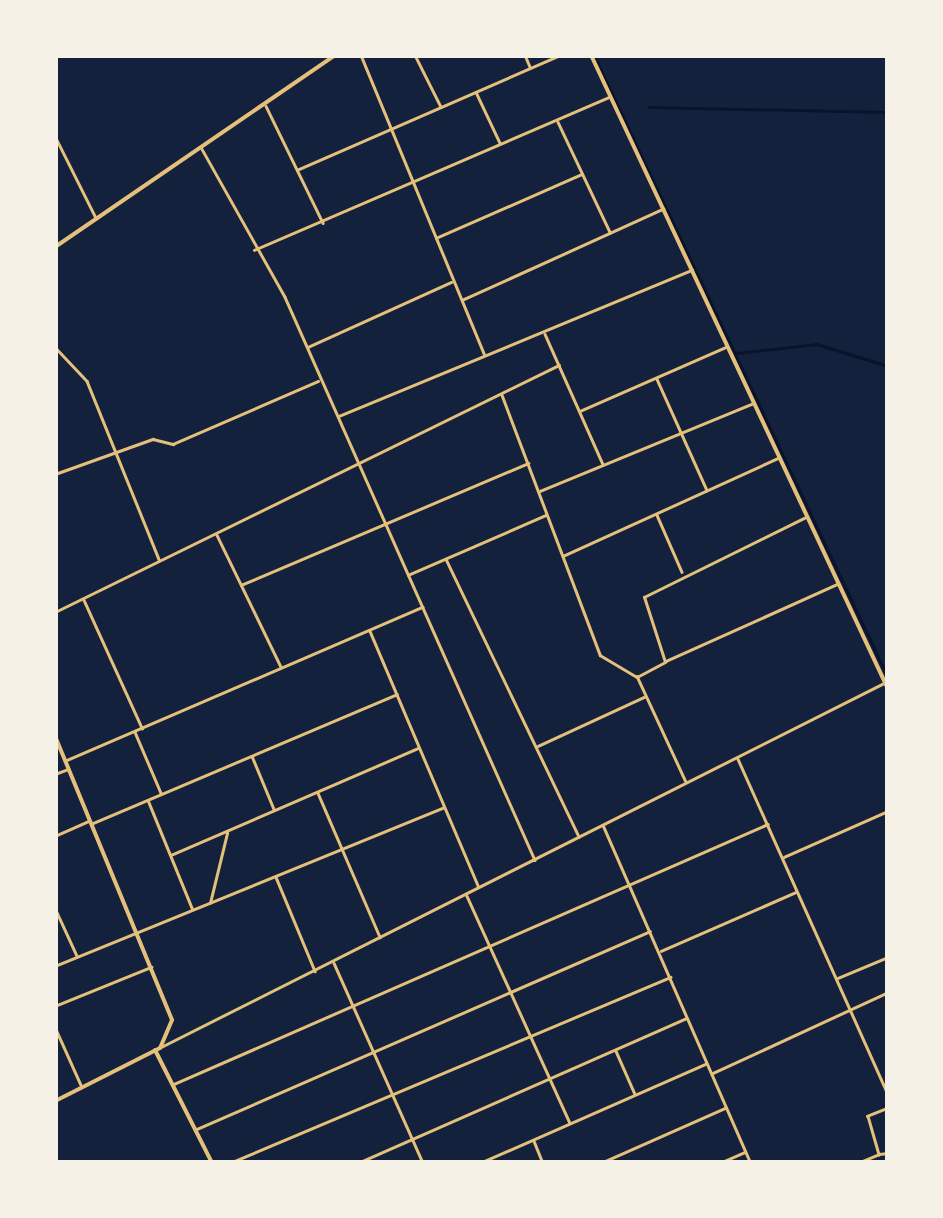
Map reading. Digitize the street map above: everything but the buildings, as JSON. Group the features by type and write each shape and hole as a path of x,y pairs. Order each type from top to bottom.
{"street":[{"path":"55,247 335,55"},
{"path":"361,55 485,356"},
{"path":"415,55 440,107"},
{"path":"524,55 530,68"},
{"path":"297,170 560,55"},
{"path":"55,1100 737,757 887,686 591,55"},
{"path":"476,91 501,145"},
{"path":"253,250 322,224 611,97"},
{"path":"266,104 322,224"},
{"path":"557,120 610,233"},
{"path":"55,136 96,218"},
{"path":"202,148 307,347 535,860"},
{"path":"434,239 582,174"},
{"path":"461,300 664,209"},
{"path":"338,417 692,270"},
{"path":"307,347 452,281"},
{"path":"544,331 604,465"},
{"path":"580,412 728,346"},
{"path":"55,347 87,381 160,561"},
{"path":"55,612 559,366"},
{"path":"656,378 707,490"},
{"path":"55,474 116,449 173,444 321,380"},
{"path":"502,394 600,655 637,678 686,783"},
{"path":"539,491 754,403"},
{"path":"563,556 780,458"},
{"path":"241,585 528,462"},
{"path":"408,575 548,514"},
{"path":"656,514 682,572"},
{"path":"665,662 644,597 682,572 807,516"},
{"path":"216,534 281,668"},
{"path":"446,558 580,837"},
{"path":"637,678 839,583"},
{"path":"83,598 142,728"},
{"path":"66,760 422,607"},
{"path":"370,630 479,888"},
{"path":"55,836 396,694"},
{"path":"536,747 645,696"},
{"path":"134,731 161,793"},
{"path":"55,736 172,1020 158,1049 212,1163"},
{"path":"171,854 419,748"},
{"path":"252,754 275,810"},
{"path":"737,757 888,1094"},
{"path":"55,774 68,768"},
{"path":"318,792 380,938"},
{"path":"148,799 193,910"},
{"path":"55,966 444,807"},
{"path":"782,858 888,811"},
{"path":"603,824 751,1163"},
{"path":"173,1085 768,824"},
{"path":"210,903 228,832"},
{"path":"275,876 314,971"},
{"path":"659,952 797,891"},
{"path":"466,894 570,1123"},
{"path":"55,908 77,957"},
{"path":"196,1130 650,932"},
{"path":"836,979 888,957"},
{"path":"334,962 423,1163"},
{"path":"55,1006 151,966"},
{"path":"230,1163 670,977"},
{"path":"712,1073 888,992"},
{"path":"358,1163 687,1017"},
{"path":"55,1027 82,1087"},
{"path":"616,1050 635,1095"},
{"path":"480,1163 708,1063"},
{"path":"601,1163 726,1107"},
{"path":"879,1154 868,1116 888,1108"},
{"path":"533,1140 543,1163"},
{"path":"720,1163 746,1152"},
{"path":"858,1163 888,1153"}],"waterway":[{"path":"594,55 888,677"},
{"path":"649,107 888,112"},
{"path":"736,353 817,344 888,366"}]}
